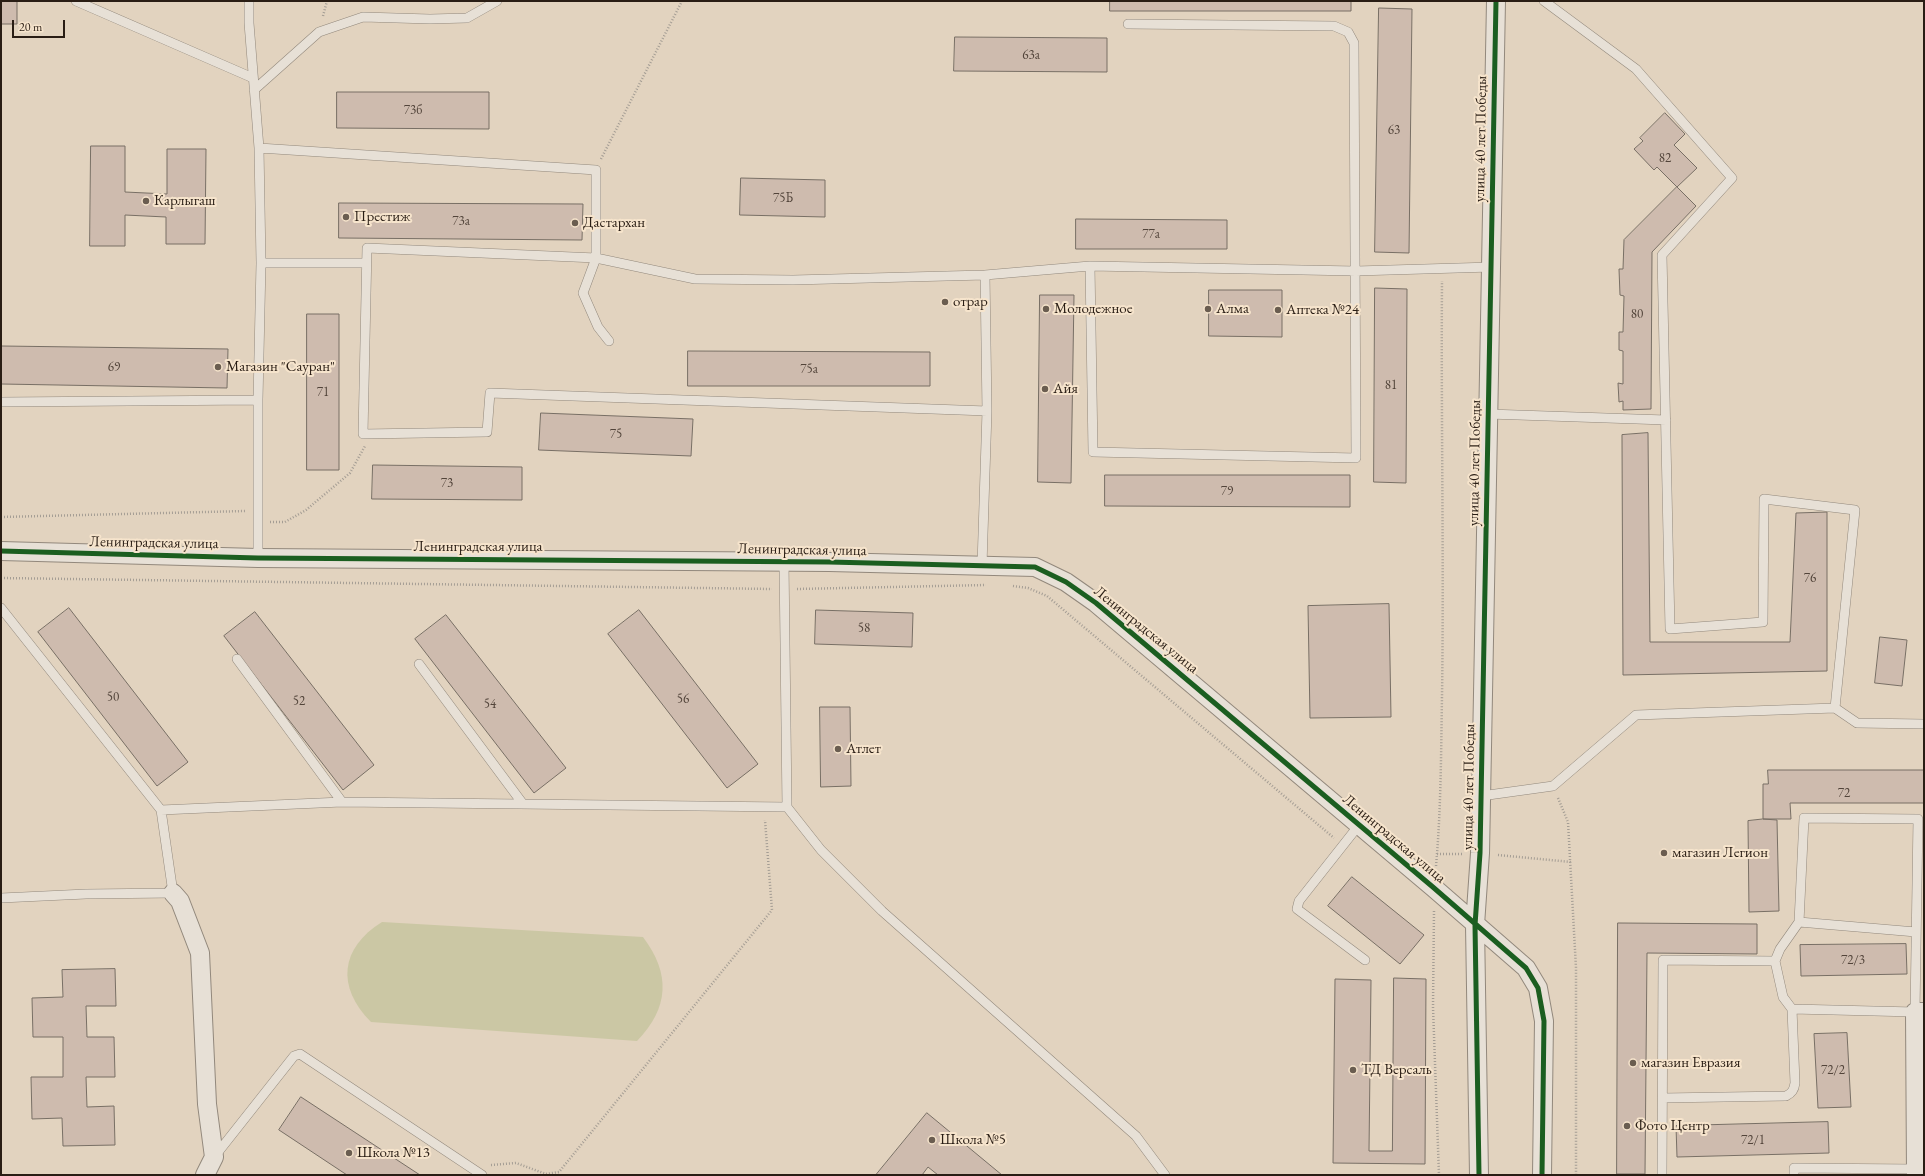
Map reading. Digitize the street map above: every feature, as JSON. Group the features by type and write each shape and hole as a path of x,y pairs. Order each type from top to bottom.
{"street":[{"name":"улица 40 лет Победы","path":"1479,1175 1474,925 1480,853 1496,1"},
{"name":"Ленинградская улица","path":"1,551 258,558 982,564 1035,567 1066,582 1141,640 1434,888 1474,925"},
{"path":"173,894 180,901 200,954 207,1104 214,1157 205,1175"},
{"path":"1474,925 1526,968 1538,988 1544,1021 1542,1175"},
{"path":"1916,1172 1920,1012"}],"lane":[{"path":"76,1 253,78"},
{"path":"249,1 258,148 261,263 258,400 258,558"},
{"path":"254,90 319,32 363,18 467,18 497,1"},
{"path":"1544,1 1636,69 1732,178 1662,254 1670,630 1763,622 1764,500 1855,510 1835,708"},
{"path":"1090,266 1092,452 1356,458 1354,43 1348,32 1334,26 1128,24"},
{"path":"258,148 596,170 596,258 583,293 598,327 609,341"},
{"path":"987,411 490,393 487,432 363,434 367,248 596,258 695,279 793,280 985,275 1090,266 1356,271 1492,267"},
{"path":"261,263 366,263"},
{"path":"982,564 987,411 985,275"},
{"path":"1,402 258,400"},
{"path":"1488,414 1666,420"},
{"path":"784,562 787,806 821,850 882,911 1136,1136 1164,1175"},
{"path":"1,608 161,810 173,894 86,894 1,898"},
{"path":"237,659 342,802"},
{"path":"419,664 523,804"},
{"path":"1481,796 1553,786 1636,715 1835,708 1858,723 1924,724"},
{"path":"161,810 342,802 787,806"},
{"path":"1663,1098 1786,1096 1791,1094 1795,1083 1792,1009 1783,997 1775,961 1780,949 1799,922 1804,818 1918,819 1916,932 1920,1012 1792,1009"},
{"path":"1359,824 1299,901 1297,909 1365,960"},
{"path":"1799,922 1916,932"},
{"path":"1662,1175 1663,960 1775,961"},
{"path":"214,1157 294,1056 300,1054 482,1175"},
{"path":"1794,1175 1794,1168 1916,1172"}],"path":[{"path":"596,170 682,1"},
{"path":"1439,1175 1433,1007 1434,888 1439,828 1443,610 1441,406 1442,269"},
{"path":"258,522 285,522 306,510 350,473 373,434"},
{"path":"1,517 258,510"},
{"path":"1,578 784,589 993,585"},
{"path":"1009,585 1028,588 1047,596 1343,845"},
{"path":"1553,786 1568,822 1571,862 1576,968 1576,1175"},
{"path":"470,1167 516,1163 546,1175 559,1172 772,910 764,806"},
{"path":"1437,854 1480,853 1571,862"}],"shaded area":[{"path":"382,922 643,937 652,951 662,977 660,1003 648,1029 637,1041 371,1022 360,1009 352,995 348,982 348,969 351,956 358,944 368,932"}],"building":[{"path":"1,1 17,1 17,24 1,24"},
{"path":"1110,1 1351,1 1351,11 1110,11"},
{"path":"1379,8 1412,9 1409,253 1375,252"},
{"path":"955,37 1107,38 1107,72 954,71"},
{"path":"337,92 489,92 489,129 337,128"},
{"path":"1665,113 1685,134 1674,145 1697,168 1677,187 1657,167 1654,170 1634,149 1643,141 1640,138"},
{"path":"91,146 125,146 125,192 167,194 167,149 206,149 205,244 166,244 166,217 125,215 125,246 90,246"},
{"path":"741,178 825,180 825,217 740,215"},
{"path":"1677,187 1696,206 1652,252 1651,409 1623,410 1623,401 1619,402 1618,383 1623,384 1623,351 1619,350 1619,332 1623,332 1624,296 1620,295 1619,269 1623,269 1624,240"},
{"path":"339,203 583,204 582,240 339,238"},
{"path":"1076,219 1227,220 1227,249 1076,249"},
{"path":"1375,288 1407,289 1406,483 1374,482"},
{"path":"1209,290 1282,290 1282,337 1209,336"},
{"path":"1040,295 1074,295 1071,483 1038,482"},
{"path":"307,314 339,314 339,470 307,470"},
{"path":"1,346 228,349 227,388 1,384"},
{"path":"688,351 930,352 930,386 688,386"},
{"path":"541,413 693,419 691,456 539,450"},
{"path":"1648,433 1650,642 1790,642 1796,513 1827,512 1827,671 1623,675 1622,435"},
{"path":"373,465 522,467 522,500 372,499"},
{"path":"1105,475 1350,475 1350,507 1105,506"},
{"path":"1389,604 1391,717 1310,718 1308,606"},
{"path":"69,608 188,762 157,786 38,632"},
{"path":"639,610 758,764 727,788 608,634"},
{"path":"816,610 913,613 912,647 815,644"},
{"path":"255,612 374,765 343,790 224,636"},
{"path":"446,615 566,768 534,793 415,639"},
{"path":"1880,637 1907,640 1902,686 1875,683"},
{"path":"820,707 850,707 851,786 821,787"},
{"path":"1768,770 1924,770 1924,803 1790,803 1791,819 1763,819 1763,784 1768,784"},
{"path":"1763,819 1777,820 1779,911 1749,912 1748,821"},
{"path":"1352,877 1424,935 1400,964 1328,906"},
{"path":"1618,923 1757,924 1757,954 1647,953 1645,1174 1617,1174"},
{"path":"1906,944 1907,974 1801,976 1800,945"},
{"path":"115,969 116,1006 86,1006 87,1037 114,1037 115,1077 86,1077 87,1107 114,1106 115,1145 63,1146 62,1118 32,1119 31,1077 63,1077 63,1037 33,1037 32,998 63,997 62,970"},
{"path":"1394,978 1426,979 1425,1164 1333,1163 1335,979 1371,980 1369,1151 1392,1151"},
{"path":"1847,1033 1851,1107 1818,1108 1814,1034"},
{"name":"Школа №13","path":"301,1097 420,1175 347,1175 279,1130"},
{"name":"Школа №5","path":"927,1113 1002,1175 938,1175 928,1167 922,1175 876,1175"},
{"path":"1828,1122 1829,1153 1677,1157 1676,1126"}],"cycle path":[{"path":"1479,1175 1475,925 1480,853 1496,1"},
{"path":"1,551 258,558 829,562 1035,567 1066,582 1096,603 1434,888 1526,968 1538,988 1544,1021 1542,1175"}],"place":[{"name":"Карлыгаш","path":"146,201"},
{"name":"Престиж","path":"346,217"},
{"name":"Дастархан","path":"575,223"},
{"name":"отрар","path":"945,302"},
{"name":"Молодежное","path":"1046,309"},
{"name":"Алма","path":"1208,309"},
{"name":"Аптека №24","path":"1278,310"},
{"name":"Магазин \"Сауран\"","path":"218,367"},
{"name":"Айя","path":"1045,389"},
{"name":"Атлет","path":"838,749"},
{"name":"магазин Легион","path":"1664,853"},
{"name":"магазин Евразия","path":"1633,1063"},
{"name":"ТД Версаль","path":"1353,1070"},
{"name":"Фото Центр","path":"1627,1126"},
{"name":"Школа №5","path":"932,1140"},
{"name":"Школа №13","path":"349,1153"}]}
